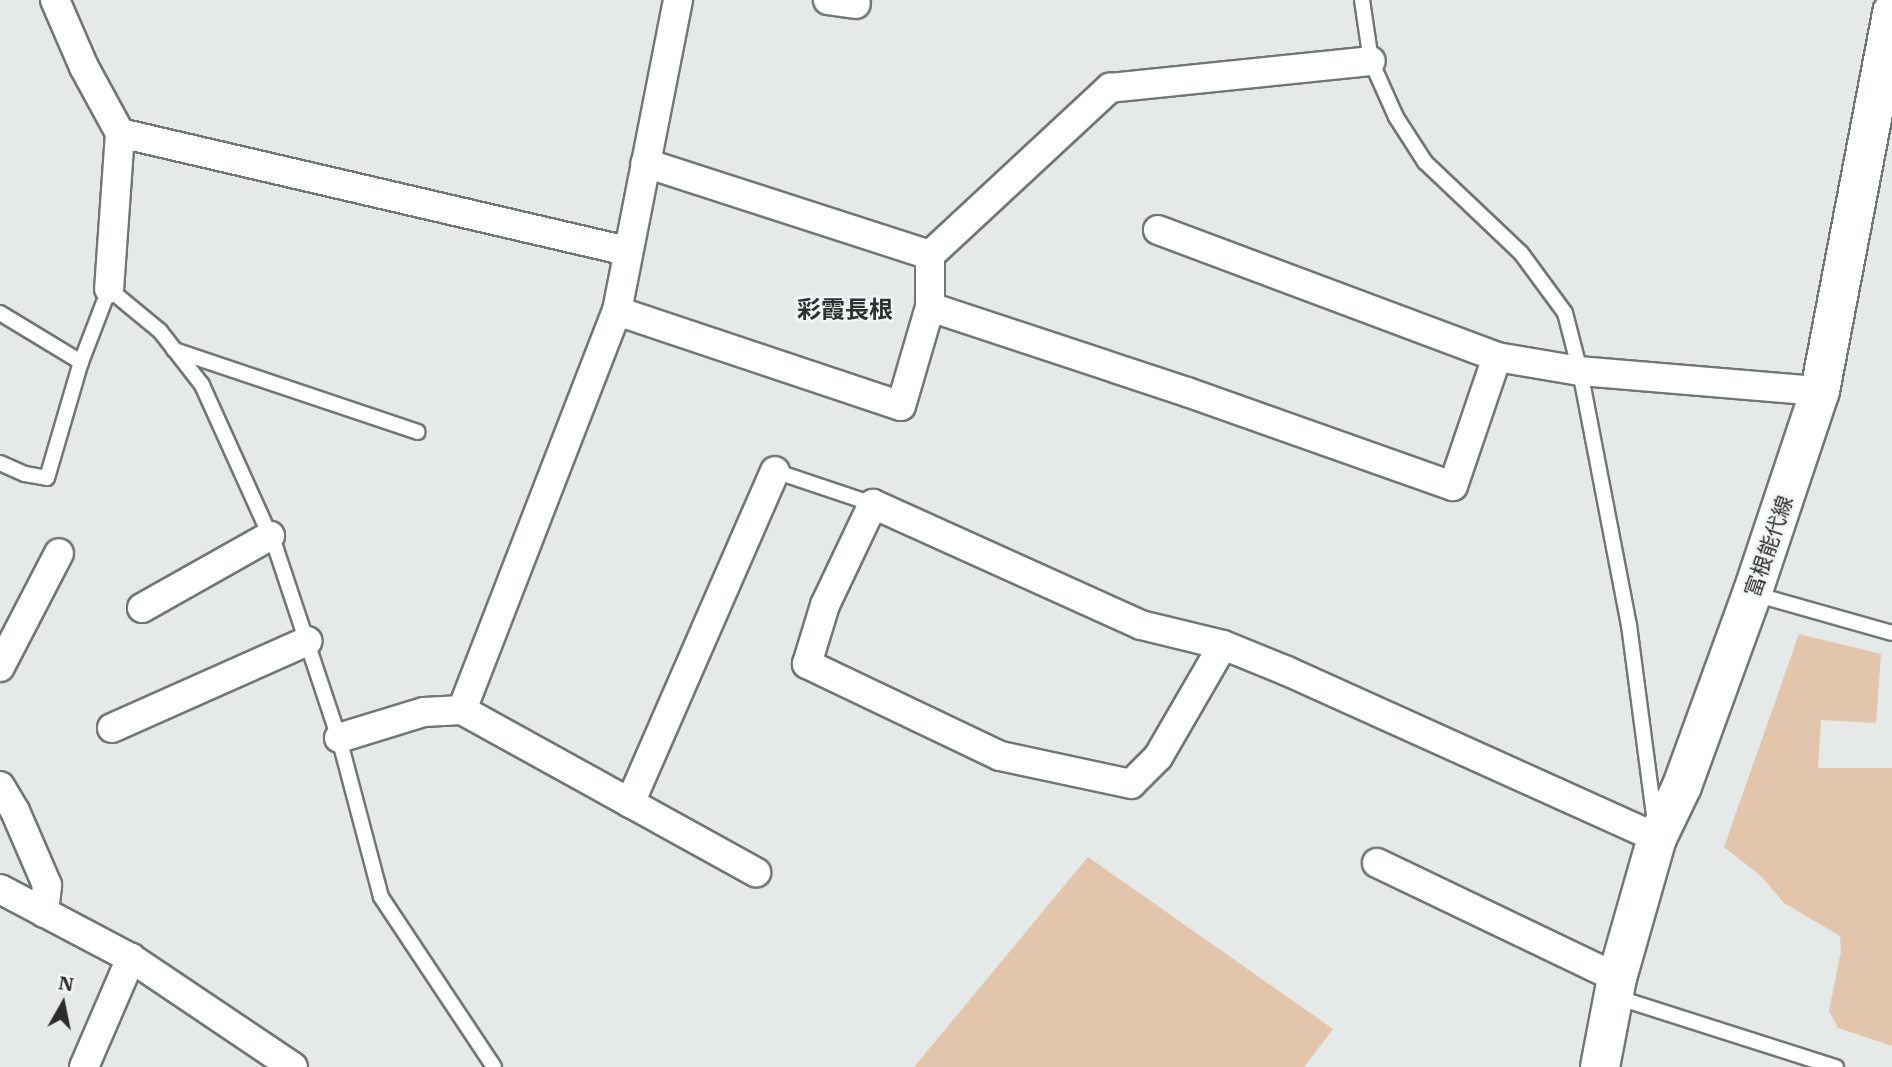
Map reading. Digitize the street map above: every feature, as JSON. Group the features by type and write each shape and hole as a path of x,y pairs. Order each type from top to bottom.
{"main road":[{"name":"富根能代線","path":"1600,1067 1616,987 1657,838 1682,786 1752,594 1820,391 1892,12"}],"street":[{"path":"55,0 84,67 120,133 109,289"},
{"path":"462,710 617,311 678,0"},
{"path":"828,0 856,4"},
{"path":"617,311 901,406 930,307 930,255 1110,88 1371,61"},
{"path":"120,133 627,251"},
{"path":"646,163 930,255"},
{"path":"1158,230 1497,357 1580,371 1820,391"},
{"path":"930,307 1187,392 1452,486 1497,357"},
{"path":"630,803 775,471"},
{"path":"1223,645 1158,757 1131,784 1000,756 807,664 825,605 873,504 1141,625 1223,645 1657,838"},
{"path":"142,608 270,536"},
{"path":"0,667 60,553"},
{"path":"112,728 307,641"},
{"path":"339,738 424,712 462,710 756,872"},
{"path":"0,786 15,811 47,885 44,913"},
{"path":"1377,863 1616,987"},
{"path":"0,888 131,958 293,1067"},
{"path":"84,1067 131,958"}],"lane":[{"path":"1362,0 1371,61 1396,117 1425,162 1521,253 1565,313 1580,371 1629,625 1657,838"},
{"path":"0,463 24,474 47,478 81,362 109,289 160,331 202,385 270,536 339,738 381,897 494,1067"},
{"path":"0,313 81,362"},
{"path":"174,350 418,432"},
{"path":"775,471 873,504"},
{"path":"1752,594 1892,634"},
{"path":"1616,987 1836,1067"}],"shaded area":[{"path":"1799,634 1881,654 1876,723 1821,720 1818,768 1892,768 1892,1046 1838,1028 1829,1011 1841,951 1840,936 1784,903 1762,877 1724,847"},
{"path":"1088,857 1333,1029 1304,1067 914,1067"}],"district":[{"name":"彩霞長根","path":"845,310"}]}
